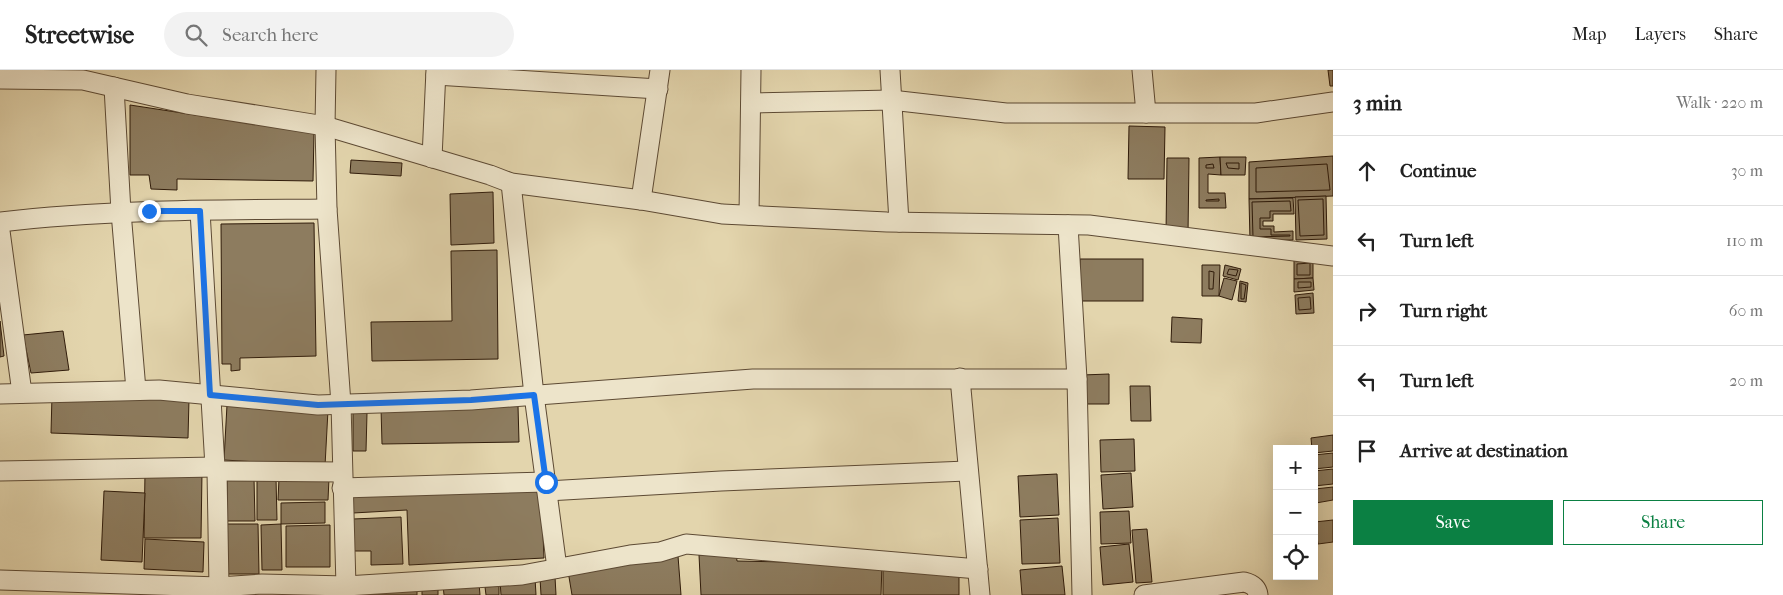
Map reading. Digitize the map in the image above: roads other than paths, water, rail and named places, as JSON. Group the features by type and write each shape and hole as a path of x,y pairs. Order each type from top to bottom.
{"street":[{"path":"326,70 327,209 341,404 346,586"},
{"path":"641,200 660,70"},
{"path":"749,215 750,70"},
{"path":"890,70 899,222"},
{"path":"1142,70 1146,113"},
{"path":"432,158 436,72 658,89"},
{"path":"0,80 105,81 187,104 325,126 511,183 641,200 722,214 899,222 1089,225 1333,256"},
{"path":"105,81 121,212 136,390"},
{"path":"751,104 891,100 1006,113 1256,113 1333,102"},
{"path":"511,183 534,395 557,568"},
{"path":"0,222 42,217 121,212 327,209"},
{"path":"200,211 216,469 219,587"},
{"path":"1068,225 1077,379 1082,595"},
{"path":"0,231 22,393"},
{"path":"960,378 967,471 980,595"},
{"path":"0,394 159,390 318,405 471,400 753,379 1077,379"},
{"path":"0,471 216,469 342,480 547,486 967,471"},
{"path":"0,580 219,587 262,584 346,586 522,575 630,555 660,552 686,544 978,568"},
{"path":"1144,595 1244,582 1257,589 1258,595"}]}
